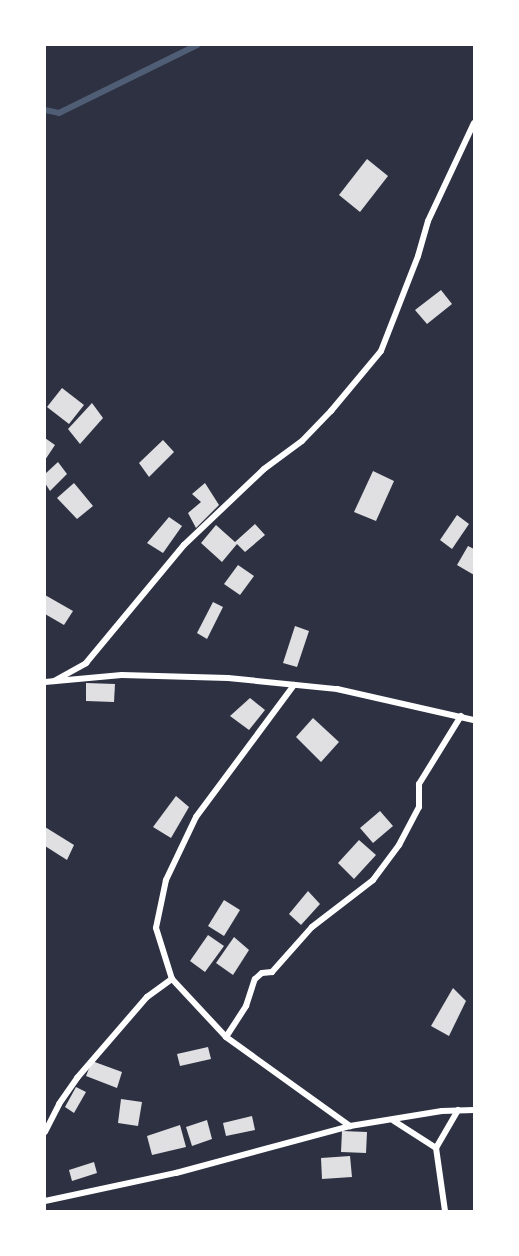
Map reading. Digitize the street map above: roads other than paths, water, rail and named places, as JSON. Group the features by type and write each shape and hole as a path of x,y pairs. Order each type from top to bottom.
{"street":[{"path":"54,681 86,663 184,545 264,470 302,441 331,411 381,351 418,256 428,221 474,123"},
{"path":"45,682 122,675 228,678 337,688 474,720"},
{"path":"294,685 196,817 166,880 156,928 172,979 226,1037 257,1062 350,1126"},
{"path":"226,1037 246,1006 255,979 262,974 272,972 312,927 373,880 399,845 419,807 419,784 461,716"},
{"path":"45,1132 59,1104 77,1078 147,997 172,979"},
{"path":"45,1201 176,1173 350,1126 458,1110 474,1110"},
{"path":"445,1211 436,1149 458,1110"},
{"path":"394,1120 436,1149"}],"waterway":[{"path":"45,110 59,113 197,45"}]}
